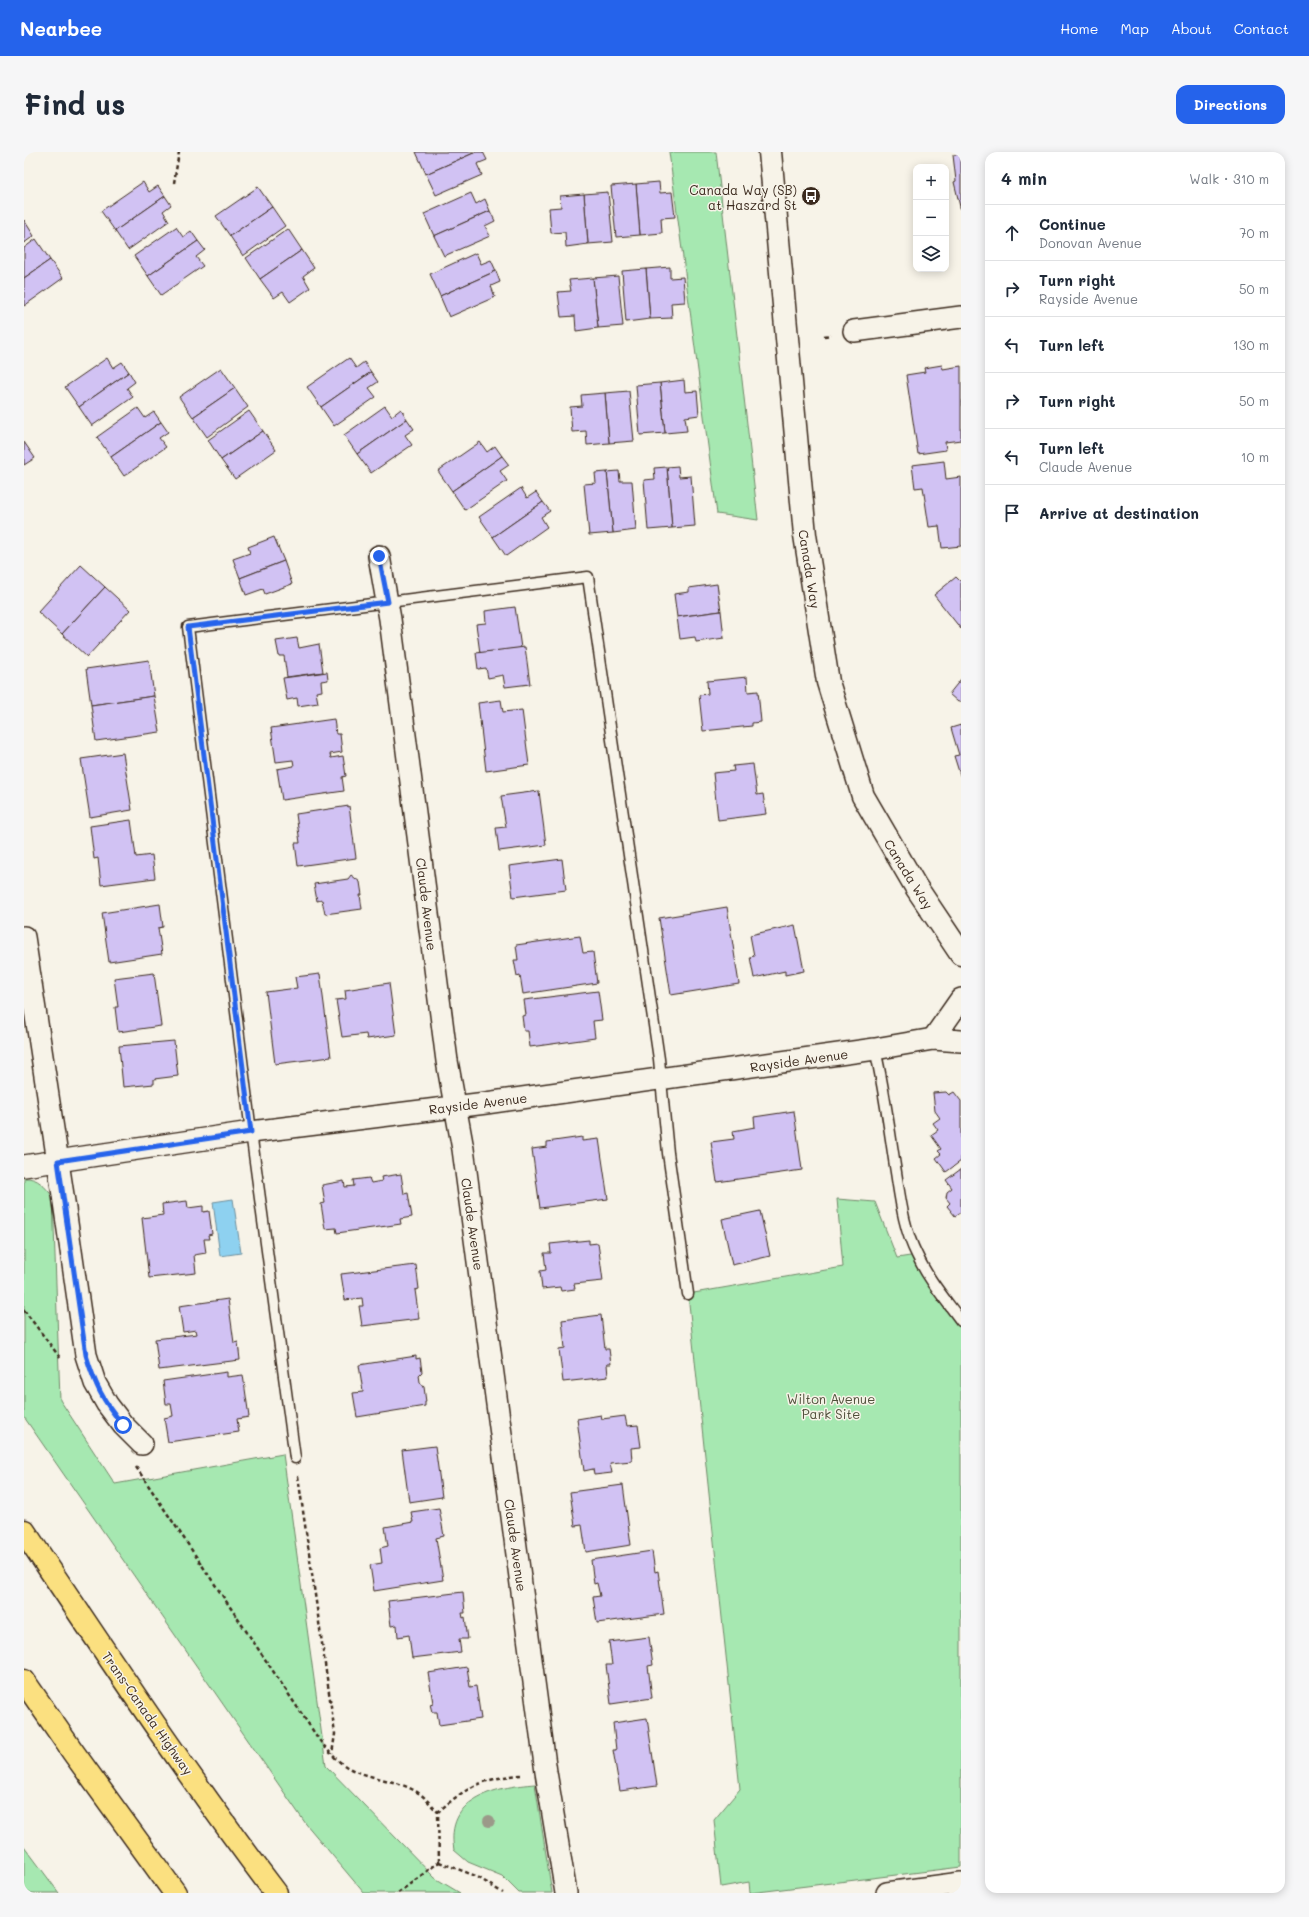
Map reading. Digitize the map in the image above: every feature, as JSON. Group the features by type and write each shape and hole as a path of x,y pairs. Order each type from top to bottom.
{"highway":[{"name":"Trans-Canada Highway","path":"24,1531 118,1672 276,1893"},
{"path":"24,1681 73,1752 175,1893"}],"main road":[{"name":"Canada Way","path":"770,152 804,535 828,682 863,796 916,888 961,954"}],"street":[{"path":"854,332 961,317"},
{"name":"Claude Avenue","path":"379,556 388,602 446,1053 464,1149 546,1772 566,1893"},
{"path":"24,937 86,1355 95,1383 106,1404 123,1425 142,1444"},
{"path":"932,1038 961,999"},
{"name":"Rayside Avenue","path":"24,1166 251,1132 456,1107 875,1049 932,1038 961,1041"},
{"path":"888,1893 952,1887"}],"lane":[{"path":"295,1458 251,1132 188,627 588,577 660,1079 668,1153 688,1294"},
{"path":"875,1049 882,1077 901,1203 910,1238 917,1255 933,1282 961,1321"}],"path":[{"path":"174,183 178,152"},
{"path":"24,1310 65,1365"},
{"path":"295,1458 335,1734 332,1755"},
{"path":"135,1465 320,1741 332,1755 347,1767 397,1783 420,1794 438,1812 439,1862"},
{"path":"438,1812 453,1798 472,1786 497,1778 546,1772"},
{"path":"398,1893 439,1862"},
{"path":"439,1862 476,1876 503,1893"}],"green space":[{"path":"669,152 716,152 758,520 717,514"},
{"path":"24,1178 37,1181 44,1186 53,1197 60,1400 115,1484 283,1454 326,1766 435,1878 460,1893 364,1893 306,1824 24,1417"},
{"name":"Wilton Avenue Park Site","path":"837,1199 875,1202 897,1258 917,1255 961,1321 961,1867 750,1893 749,1882 721,1887 714,1820 740,1789 688,1294 843,1267"},
{"path":"535,1784 552,1893 519,1893 502,1876 468,1862 454,1850 453,1832 457,1818 465,1807 489,1792 504,1788"},
{"path":"24,1846 59,1893 24,1893"}],"water":[{"path":"233,1199 241,1253 220,1256 213,1202"}],"building":[{"path":"416,152 476,152 426,174"},
{"path":"476,152 483,152 487,160 477,164 482,175 436,195 426,174"},
{"path":"961,154 961,211 954,182 956,181 953,155"},
{"path":"143,182 149,192 158,186 165,196 115,231 101,211"},
{"path":"659,182 660,193 672,192 675,217 661,218 662,233 640,235 636,184"},
{"path":"636,184 640,235 616,237 611,186"},
{"path":"258,187 272,207 230,236 216,216"},
{"path":"608,192 613,242 588,244 584,194"},
{"path":"471,193 476,204 485,199 490,211 434,236 424,214"},
{"path":"584,194 588,244 566,247 565,232 551,233 549,208 561,207 560,196"},
{"path":"165,196 171,205 163,211 169,221 128,250 115,231"},
{"path":"272,207 285,226 243,256 230,236"},
{"path":"490,211 495,221 485,226 490,236 444,256 434,236"},
{"path":"24,220 34,236 24,243"},
{"path":"176,227 183,237 191,231 198,241 148,276 134,256"},
{"path":"288,229 302,250 260,279 246,258"},
{"path":"36,239 50,260 24,278 24,248"},
{"path":"198,241 205,250 196,257 203,266 161,295 148,276"},
{"path":"302,250 314,268 303,276 310,288 290,302 283,292 274,298 260,279"},
{"path":"476,253 481,264 491,260 496,271 440,296 430,274"},
{"path":"50,260 63,278 24,306 24,278"},
{"path":"670,267 670,278 683,277 685,302 671,303 672,318 650,319 646,269"},
{"path":"646,269 650,319 626,322 622,271"},
{"path":"496,271 500,282 491,286 495,297 449,317 440,296"},
{"path":"618,276 623,326 598,328 593,278"},
{"path":"593,278 598,328 576,331 575,316 561,317 558,292 571,291 569,280"},
{"path":"107,358 113,368 122,362 129,372 79,407 65,387"},
{"path":"349,358 356,368 364,362 371,372 321,407 307,387"},
{"path":"942,365 943,369 961,366 961,440 945,442 946,450 918,454 906,375 925,372 924,368"},
{"path":"221,368 235,388 193,417 179,397"},
{"path":"129,372 135,382 127,388 133,397 92,426 79,407"},
{"path":"371,372 378,382 369,388 376,397 334,426 321,407"},
{"path":"684,380 685,392 697,391 699,415 685,417 687,431 665,433 660,383"},
{"path":"660,383 665,433 640,435 636,385"},
{"path":"235,388 248,407 207,437 193,417"},
{"path":"629,391 634,441 609,443 605,393"},
{"path":"605,393 609,443 587,445 586,431 572,432 570,407 582,406 581,395"},
{"path":"385,406 392,416 401,409 407,419 357,454 344,435"},
{"path":"138,408 145,418 154,412 161,422 111,457 97,437"},
{"path":"249,411 263,431 221,460 208,440"},
{"path":"407,419 414,429 405,435 412,445 371,473 357,454"},
{"path":"161,422 168,432 159,438 166,447 124,476 111,457"},
{"path":"263,431 276,450 235,479 221,460"},
{"path":"24,442 35,458 24,465"},
{"path":"480,442 487,452 495,446 502,456 452,491 438,471"},
{"path":"502,456 509,465 500,471 507,481 465,510 452,491"},
{"path":"944,461 946,479 961,477 961,546 942,548 939,526 929,527 923,487 915,488 912,465"},
{"path":"678,466 679,477 691,476 695,526 672,528 667,467"},
{"path":"667,467 672,528 648,530 644,480 655,479 654,468"},
{"path":"619,471 620,481 632,481 636,530 613,533 607,472"},
{"path":"607,472 613,533 589,535 584,484 596,483 595,473"},
{"path":"521,488 527,498 536,492 543,502 493,537 479,517"},
{"path":"543,502 550,511 541,517 547,527 506,556 493,537"},
{"path":"274,537 284,561 240,578 233,559 250,553 248,547"},
{"path":"284,561 292,584 265,594 263,589 246,595 240,578"},
{"path":"81,565 105,587 62,634 38,612"},
{"path":"956,577 961,582 961,629 934,595"},
{"path":"717,584 721,611 677,617 674,594 689,592 689,588"},
{"path":"105,587 130,610 87,657 62,634"},
{"path":"515,607 521,648 480,653 476,624 486,623 485,611"},
{"path":"721,611 724,638 696,642 695,637 680,639 677,617"},
{"path":"297,638 299,648 319,644 323,672 287,677 284,656 279,656 276,641"},
{"path":"525,647 530,684 505,687 503,675 488,678 486,668 478,669 476,653"},
{"path":"149,660 154,696 91,705 86,669"},
{"path":"327,672 328,680 321,681 322,691 316,692 318,703 298,706 297,698 287,700 283,678"},
{"path":"747,677 748,692 758,691 761,722 752,723 752,726 703,731 699,695 708,694 707,681"},
{"path":"961,679 961,701 958,702 949,694"},
{"path":"154,696 160,732 96,741 91,705"},
{"path":"501,700 503,712 522,710 529,765 486,771 478,703"},
{"path":"334,719 336,734 340,734 342,752 330,754 331,758 343,756 346,776 342,777 344,791 282,800 277,769 294,766 293,760 276,762 271,728"},
{"path":"961,725 961,778 954,756 959,755 951,728"},
{"path":"123,753 132,810 90,817 81,759"},
{"path":"753,764 757,795 763,794 766,814 718,820 713,773 734,771 733,766"},
{"path":"539,791 546,845 499,851 496,828 506,827 501,796"},
{"path":"349,806 356,858 298,866 295,843 300,843 296,814"},
{"path":"131,820 136,857 152,855 155,878 101,885 98,858 94,859 90,826"},
{"path":"562,859 566,890 513,897 509,866"},
{"path":"351,875 360,882 362,909 325,914 322,900 317,901 314,884 348,879"},
{"path":"160,904 163,927 158,928 162,954 109,962 102,913"},
{"path":"727,907 739,984 671,995 659,918"},
{"path":"795,925 804,971 785,975 785,971 754,978 750,957 754,956 750,935"},
{"path":"580,936 583,953 593,952 597,983 523,994 520,975 517,976 514,960 518,960 516,945"},
{"path":"154,973 161,1026 118,1032 115,1007 118,1007 114,978"},
{"path":"320,974 331,1057 275,1064 266,992 297,988 295,977"},
{"path":"389,983 396,1035 367,1039 366,1034 342,1037 336,1000 346,999 345,990"},
{"path":"598,991 602,1020 593,1021 595,1038 530,1047 528,1031 524,1031 522,1016 526,1015 524,1000"},
{"path":"174,1041 178,1076 154,1079 154,1084 123,1087 119,1046"},
{"path":"946,1092 949,1095 954,1092 961,1101 961,1161 946,1172 936,1158 941,1154 938,1151 941,1149 931,1135 938,1130 933,1123 940,1118 935,1111 933,1093"},
{"path":"794,1111 802,1170 717,1182 711,1142 734,1139 733,1131 755,1127 754,1117"},
{"path":"582,1137 582,1141 599,1139 608,1199 540,1208 532,1149 547,1147 547,1142"},
{"path":"961,1169 961,1212 955,1216 947,1206 950,1203 946,1198 947,1192 952,1188 946,1180"},
{"path":"401,1174 404,1194 408,1193 412,1217 400,1219 401,1224 337,1233 336,1228 325,1229 321,1204 325,1203 322,1185 344,1181 345,1187 354,1186 353,1180 369,1178 371,1183 382,1181 381,1177"},
{"path":"187,1201 188,1208 203,1206 203,1212 209,1211 212,1234 208,1235 209,1239 204,1239 206,1253 194,1255 196,1273 149,1278 142,1218 163,1215 162,1204"},
{"path":"760,1211 770,1256 732,1265 722,1219"},
{"path":"589,1240 589,1244 598,1243 603,1281 574,1284 575,1289 561,1291 560,1287 542,1289 540,1271 546,1270 544,1253 551,1253 550,1244"},
{"path":"416,1265 419,1289 415,1290 419,1319 362,1326 359,1306 363,1306 362,1298 345,1300 341,1274"},
{"path":"228,1299 234,1343 238,1342 240,1360 159,1370 155,1339 197,1334 196,1330 183,1332 179,1306"},
{"path":"601,1315 605,1349 609,1349 611,1364 607,1364 608,1377 563,1382 559,1349 565,1348 562,1320"},
{"path":"416,1356 416,1359 420,1358 422,1372 419,1375 420,1382 424,1387 426,1402 425,1406 357,1417 353,1393 363,1392 359,1365"},
{"path":"227,1372 227,1377 243,1375 249,1417 237,1419 239,1432 168,1442 164,1418 173,1416 171,1404 166,1404 163,1381"},
{"path":"601,1415 602,1419 625,1416 627,1426 638,1425 641,1447 631,1448 632,1461 610,1463 612,1473 594,1475 593,1469 584,1471 577,1419"},
{"path":"435,1446 442,1497 409,1502 402,1450"},
{"path":"623,1485 631,1545 586,1552 582,1525 575,1526 570,1492"},
{"path":"439,1508 444,1536 436,1538 443,1580 374,1591 370,1565 382,1563 380,1548 388,1546 385,1527 413,1522 411,1512"},
{"path":"652,1551 655,1572 658,1571 664,1614 597,1623 593,1597 600,1596 597,1583 594,1584 591,1560"},
{"path":"463,1592 465,1613 462,1613 463,1618 465,1617 468,1639 459,1639 461,1652 412,1658 409,1635 398,1637 397,1625 391,1626 388,1601"},
{"path":"649,1637 653,1665 648,1666 652,1698 611,1704 606,1665 612,1665 609,1642"},
{"path":"467,1667 470,1687 476,1686 481,1719 439,1725 437,1712 432,1712 430,1704 433,1703 428,1673"},
{"path":"647,1718 657,1786 620,1791 613,1750 616,1750 613,1723"}],"place":[{"name":"Canada Way (SB) at Haszard St","path":"811,196"}],"route":[{"path":"123,1425 106,1404 95,1383 86,1355 58,1161 251,1132 188,627 388,602 379,556"}]}
